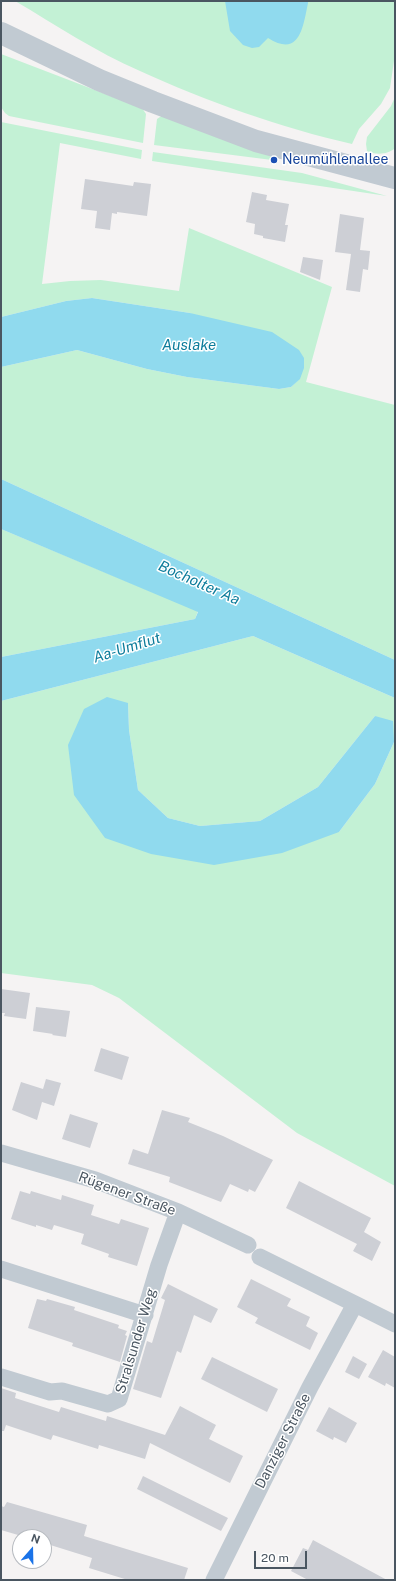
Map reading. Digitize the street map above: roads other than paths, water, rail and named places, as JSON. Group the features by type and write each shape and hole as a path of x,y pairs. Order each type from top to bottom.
{"street":[{"path":"1,33 99,80 249,138 395,178"},
{"name":"Rügener Straße","path":"1,1154 95,1180 178,1212 355,1304"},
{"name":"Stralsunder Weg","path":"1,1377 50,1392 62,1391 108,1404 119,1399 159,1265 178,1212"},
{"path":"1,1269 145,1315"},
{"path":"355,1304 395,1324"},
{"name":"Danziger Straße","path":"214,1580 304,1400 355,1304"}],"water":[{"path":"225,1 308,1 308,3 302,30 293,42 287,44 279,43 268,38 259,47 252,48 243,45 230,31"},
{"name":"Auslake","path":"92,298 190,313 272,332 299,350 304,358 304,368 300,379 291,387 279,389 187,377 147,369 77,350 1,367 1,317 66,301"},
{"path":"1,479 395,660 395,698 253,636 1,701 1,657 195,619 198,612 1,529"},
{"path":"107,697 128,703 129,730 138,790 168,818 200,826 260,821 318,787 375,716 393,721 394,742 375,784 339,832 282,853 214,865 151,854 105,838 74,795 68,745 84,709"}],"place":[{"name":"Neumühlenallee","path":"274,160"}],"water label":[{"name":"Bocholter Aa","path":"199,583"},
{"name":"Aa-Umflut","path":"127,648"}]}
